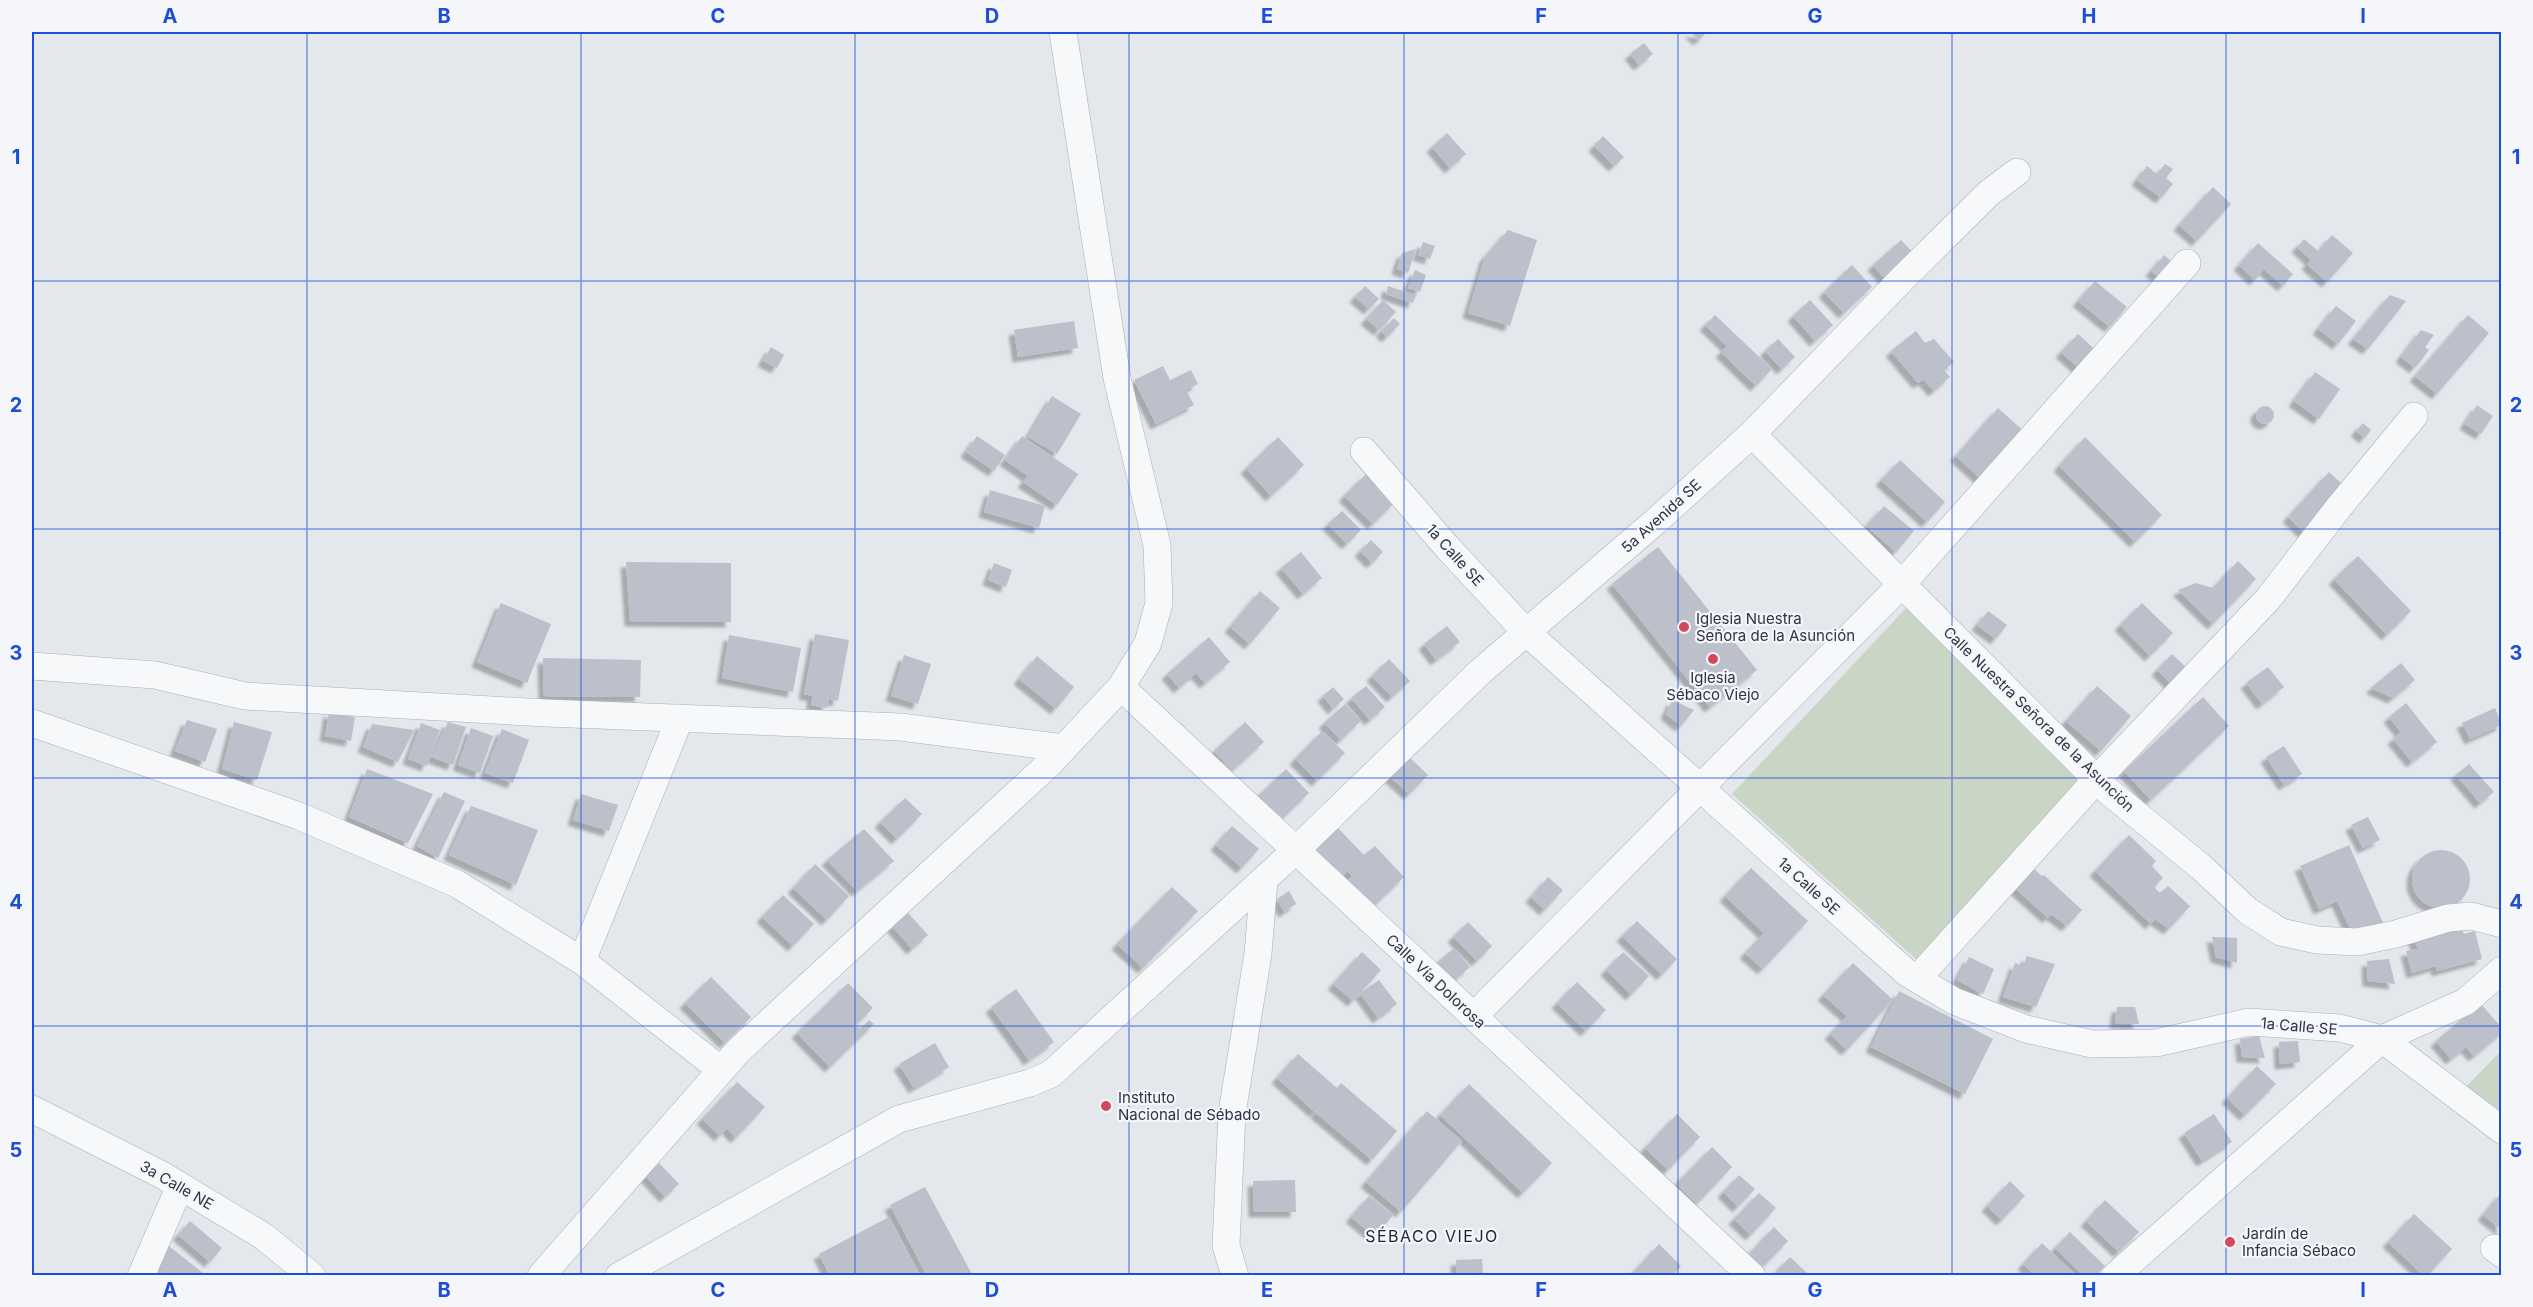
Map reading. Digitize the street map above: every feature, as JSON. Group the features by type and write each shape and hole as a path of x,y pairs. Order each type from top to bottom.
{"street":[{"path":"541,1275 738,1052 1064,748 1121,687 1148,643 1159,603 1157,545 1117,378 1063,32"},
{"name":"5a Avenida SE","path":"620,1275 899,1119 1030,1083 1051,1074 1264,880 1480,672 1656,521 1752,434 1904,277 1989,193 2017,172"},
{"path":"1474,1016 1901,585 2187,262"},
{"path":"1917,979 2097,779 2268,600 2339,507 2414,416"},
{"name":"Calle Nuestra Señora de la Asunción","path":"1752,434 2097,779 2201,867 2248,911 2281,932 2317,940 2357,942 2396,934 2448,918 2471,916 2502,924"},
{"name":"1a Calle SE","path":"1364,451 1447,547 1526,632 1907,973 1917,979 1954,1000 2026,1029 2092,1044 2156,1043 2249,1022 2340,1028 2382,1039"},
{"path":"32,666 154,675 245,696 901,727 1064,748"},
{"name":"Calle Vía Dolorosa","path":"1121,687 1752,1275"},
{"path":"582,962 680,718"},
{"path":"32,723 298,816 457,884 582,962 721,1070"},
{"path":"1235,1275 1226,1245 1232,1113 1258,954 1264,880"},
{"path":"2115,1275 2382,1039 2465,1002 2502,970"},
{"path":"2382,1039 2502,1130"},
{"name":"3a Calle NE","path":"32,1109 180,1186 263,1236 312,1275"},
{"path":"141,1275 180,1186"}],"green space":[{"path":"1906,608 2082,780 1917,960 1732,794"},
{"path":"2501,1051 2501,1122 2460,1093"}],"building":[{"path":"1690,32 1707,32 1699,40"},
{"path":"1644,43 1653,54 1639,65 1630,54"},
{"path":"1447,133 1466,154 1450,168 1432,147"},
{"path":"1603,136 1624,157 1614,166 1594,146"},
{"path":"2165,164 2173,169 2166,178 2173,184 2161,198 2137,180 2147,166 2157,174"},
{"path":"2213,187 2231,204 2197,241 2179,225"},
{"path":"1508,230 1537,240 1510,326 1468,313 1485,257"},
{"path":"2332,235 2353,253 2327,282 2307,264 2311,260 2297,247 2304,239 2318,251"},
{"path":"1901,240 1918,258 1889,284 1873,265"},
{"path":"1423,242 1435,246 1430,259 1418,255"},
{"path":"2258,243 2293,274 2283,286 2264,269 2255,280 2239,265"},
{"path":"1416,249 1408,273 1397,269 1402,253"},
{"path":"2164,255 2182,270 2169,285 2151,271"},
{"path":"1852,265 1872,287 1844,313 1824,292"},
{"path":"1415,270 1426,275 1420,292 1408,288"},
{"path":"2095,281 2127,307 2110,327 2078,301"},
{"path":"1365,286 1379,299 1369,309 1355,297"},
{"path":"1388,286 1416,295 1413,303 1386,294"},
{"path":"2390,295 2406,301 2368,349 2353,339"},
{"path":"1383,300 1396,312 1379,330 1366,319"},
{"path":"1810,300 1833,325 1815,341 1793,316"},
{"path":"2336,306 2356,321 2338,344 2318,329"},
{"path":"1715,315 1772,369 1756,386 1721,352 1727,346 1705,325"},
{"path":"2468,315 2489,333 2437,394 2415,376"},
{"path":"1394,318 1400,324 1387,337 1381,331"},
{"path":"1074,321 1078,348 1018,357 1014,330"},
{"path":"2421,330 2434,335 2425,347 2429,350 2415,368 2401,357"},
{"path":"1916,331 1925,343 1934,339 1954,362 1944,370 1950,377 1934,391 1924,380 1918,383 1891,351"},
{"path":"2078,334 2101,355 2084,373 2061,352"},
{"path":"1778,339 1795,357 1782,369 1765,351"},
{"path":"771,347 784,355 777,368 763,361"},
{"path":"1163,366 1170,380 1191,370 1198,384 1186,390 1194,405 1156,424 1134,380"},
{"path":"2315,372 2340,389 2319,419 2294,401"},
{"path":"1052,396 1081,414 1057,454 1028,437"},
{"path":"2477,405 2493,416 2481,434 2465,424"},
{"path":"2265,406 2271,409 2274,415 2271,421 2265,424 2259,421 2256,415 2259,409"},
{"path":"1998,408 2028,435 1985,483 1956,456"},
{"path":"2363,423 2371,430 2365,438 2356,431"},
{"path":"977,436 1005,455 994,471 966,452"},
{"path":"1022,436 1078,474 1057,505 1023,482 1028,476 1005,460"},
{"path":"1278,437 1304,465 1271,496 1246,468"},
{"path":"2085,437 2162,515 2135,542 2059,466"},
{"path":"1900,460 1945,502 1927,522 1881,480"},
{"path":"2329,472 2351,492 2309,537 2288,517"},
{"path":"1366,474 1395,502 1373,524 1344,496"},
{"path":"990,490 1045,506 1039,528 984,512"},
{"path":"1884,506 1914,531 1896,552 1866,526"},
{"path":"1342,511 1361,530 1347,544 1328,524"},
{"path":"1371,540 1383,552 1372,563 1360,551"},
{"name":"Iglesia Nuestra Señora de la Asunción","path":"1658,547 1757,670 1710,707 1612,584"},
{"path":"1301,552 1322,578 1303,594 1281,568"},
{"path":"2358,556 2411,611 2387,635 2334,579"},
{"path":"2238,561 2256,579 2213,624 2178,590 2196,583 2213,588"},
{"path":"626,562 731,563 731,622 630,621"},
{"path":"994,563 1012,570 1006,587 988,580"},
{"path":"1260,591 1280,608 1250,644 1230,627"},
{"path":"501,603 551,624 527,683 477,662"},
{"path":"2142,603 2173,633 2150,656 2120,625"},
{"path":"1988,611 2007,625 1996,639 1977,625"},
{"path":"1447,626 1460,642 1436,660 1424,644"},
{"path":"815,634 849,640 838,701 829,699 827,708 811,705 813,696 804,694"},
{"path":"729,635 801,648 793,692 722,678"},
{"path":"1209,637 1230,662 1205,683 1196,673 1179,688 1167,674"},
{"path":"2172,654 2191,672 2175,688 2157,670"},
{"path":"904,655 931,664 918,704 891,696"},
{"path":"1037,656 1074,687 1056,709 1019,679"},
{"path":"543,658 641,660 640,697 544,696"},
{"path":"1389,659 1410,681 1392,697 1372,676"},
{"path":"2401,663 2415,680 2393,698 2371,688"},
{"path":"2268,667 2284,687 2262,704 2246,683"},
{"path":"1366,686 1385,707 1370,720 1351,698"},
{"path":"2097,686 2131,716 2101,751 2066,721"},
{"path":"1333,687 1344,699 1333,709 1323,696"},
{"path":"2203,697 2229,726 2151,800 2124,771"},
{"path":"1672,700 1694,710 1681,726 1666,714"},
{"path":"2406,703 2437,742 2412,762 2393,739 2401,732 2389,717"},
{"path":"1345,704 1361,721 1341,740 1324,723"},
{"path":"2495,708 2502,725 2470,739 2462,723"},
{"path":"329,712 355,717 351,741 325,736"},
{"path":"187,720 217,729 205,762 175,751"},
{"path":"234,722 272,732 257,780 222,769"},
{"path":"448,722 466,727 453,765 431,757"},
{"path":"1245,722 1264,742 1232,771 1214,751"},
{"path":"421,723 440,730 427,766 408,759"},
{"path":"372,724 414,730 398,762 363,747"},
{"path":"471,728 493,736 480,773 458,765"},
{"path":"502,729 529,740 513,783 485,773"},
{"path":"1322,731 1345,753 1317,781 1295,759"},
{"path":"2284,746 2302,774 2284,785 2266,757"},
{"path":"1405,753 1428,775 1409,794 1386,773"},
{"path":"2469,764 2494,792 2480,803 2456,775"},
{"path":"367,769 433,794 408,843 349,817"},
{"path":"1286,769 1309,793 1281,820 1258,796"},
{"path":"444,792 465,801 438,858 417,846"},
{"path":"581,794 618,805 609,831 573,820"},
{"path":"905,798 922,814 897,839 880,822"},
{"path":"471,806 538,830 516,885 449,855"},
{"path":"2368,817 2380,840 2363,848 2351,825"},
{"path":"1335,825 1364,855 1375,846 1404,877 1370,910 1344,884 1352,876 1347,871 1342,877 1313,847"},
{"path":"1232,826 1259,849 1242,868 1216,845"},
{"path":"864,829 894,861 857,891 827,860"},
{"path":"2129,835 2156,861 2152,866 2163,878 2154,887 2160,893 2168,886 2190,906 2169,929 2155,919 2151,924 2095,871"},
{"path":"2349,845 2384,925 2354,937 2337,901 2319,909 2300,866"},
{"path":"2441,850 2452,852 2465,863 2470,879 2468,890 2457,903 2441,908 2430,906 2417,895 2412,879 2414,868 2425,855"},
{"path":"815,864 849,896 827,920 793,888"},
{"path":"1751,868 1808,921 1763,969 1745,953 1764,933 1725,896"},
{"path":"2034,869 2042,876 2044,875 2082,910 2067,926 2051,914 2048,918 2015,888"},
{"path":"1548,877 1563,890 1545,910 1531,897"},
{"path":"1172,887 1198,911 1143,968 1117,944"},
{"path":"1289,891 1296,904 1284,912 1277,899"},
{"path":"783,895 814,924 793,946 762,917"},
{"path":"908,913 928,935 912,949 892,926"},
{"path":"2457,918 2464,934 2475,931 2482,959 2437,971 2436,966 2412,973 2406,951 2418,949 2412,936"},
{"path":"1637,921 1677,959 1662,975 1622,936"},
{"path":"1468,922 1492,946 1477,961 1453,937"},
{"path":"2212,937 2237,938 2237,963 2216,957"},
{"path":"1454,948 1470,967 1449,985 1433,966"},
{"path":"1362,952 1381,970 1353,1001 1333,984"},
{"path":"1623,952 1649,976 1631,995 1606,970"},
{"path":"2027,956 2055,964 2036,1007 2003,997 2015,963 2023,966"},
{"path":"1969,957 1994,969 1983,994 1957,980"},
{"path":"2389,959 2395,984 2368,981 2367,961"},
{"path":"1853,963 1893,1000 1847,1050 1830,1034 1847,1016 1823,995"},
{"path":"711,977 751,1017 725,1043 685,1003"},
{"path":"1379,980 1397,1004 1378,1018 1360,993"},
{"path":"1577,982 1606,1010 1586,1031 1557,1003"},
{"path":"848,983 873,1008 856,1025 860,1029 869,1020 874,1024 830,1067 797,1033"},
{"path":"1016,989 1054,1042 1029,1060 991,1007"},
{"path":"1899,991 1993,1039 1965,1094 1871,1047"},
{"path":"2480,1003 2502,1028 2502,1033 2474,1056 2466,1047 2451,1059 2436,1041"},
{"path":"2117,1007 2135,1007 2139,1024 2115,1023"},
{"path":"2259,1036 2265,1058 2242,1057 2240,1039"},
{"path":"2298,1041 2300,1062 2280,1064 2279,1042"},
{"path":"935,1043 949,1067 914,1088 899,1064"},
{"path":"1298,1054 1337,1088 1341,1083 1397,1131 1372,1160 1316,1113 1327,1098 1315,1112 1277,1078"},
{"path":"2257,1066 2276,1084 2245,1115 2227,1098"},
{"path":"737,1082 765,1107 736,1138 727,1128 720,1136 702,1119"},
{"path":"1469,1084 1552,1163 1523,1193 1440,1115"},
{"path":"1427,1111 1462,1141 1401,1212 1366,1182"},
{"path":"1677,1114 1700,1137 1668,1170 1645,1148"},
{"path":"2214,1114 2232,1142 2202,1161 2184,1133"},
{"path":"1712,1147 1732,1167 1697,1204 1676,1184"},
{"path":"659,1163 679,1184 665,1197 646,1176"},
{"path":"1739,1175 1755,1189 1738,1207 1723,1192"},
{"path":"1295,1180 1296,1212 1254,1212 1253,1181"},
{"path":"2010,1181 2025,1196 2002,1220 1987,1206"},
{"path":"925,1187 973,1276 927,1276 890,1205"},
{"path":"2502,1192 2502,1230 2483,1215"},
{"path":"1759,1193 1776,1208 1751,1235 1734,1219"},
{"path":"1369,1196 1393,1215 1375,1237 1351,1217"},
{"path":"2105,1200 2139,1232 2119,1252 2086,1221"},
{"path":"2414,1214 2452,1249 2427,1276 2424,1276 2388,1242"},
{"path":"889,1217 920,1276 830,1276 819,1254"},
{"path":"190,1221 222,1248 210,1262 178,1235"},
{"path":"1774,1227 1788,1241 1763,1267 1749,1254"},
{"path":"2070,1232 2105,1266 2096,1276 2084,1276 2055,1248"},
{"path":"2042,1243 2077,1276 2035,1276 2023,1264"},
{"path":"1659,1244 1681,1266 1672,1276 1630,1276"},
{"path":"169,1246 207,1276 155,1276 149,1271"},
{"path":"1790,1257 1807,1273 1805,1276 1772,1276"},
{"path":"1482,1259 1483,1276 1457,1276 1456,1260"}],"place":[{"name":"Iglesia Nuestra Señora de la Asunción","path":"1684,627"},
{"name":"Iglesia Sébaco Viejo","path":"1713,659"},
{"name":"Instituto Nacional de Sébado","path":"1106,1106"},
{"name":"Jardín de Infancia Sébaco","path":"2230,1242"}],"district":[{"name":"SÉBACO VIEJO","path":"1432,1236"}]}
